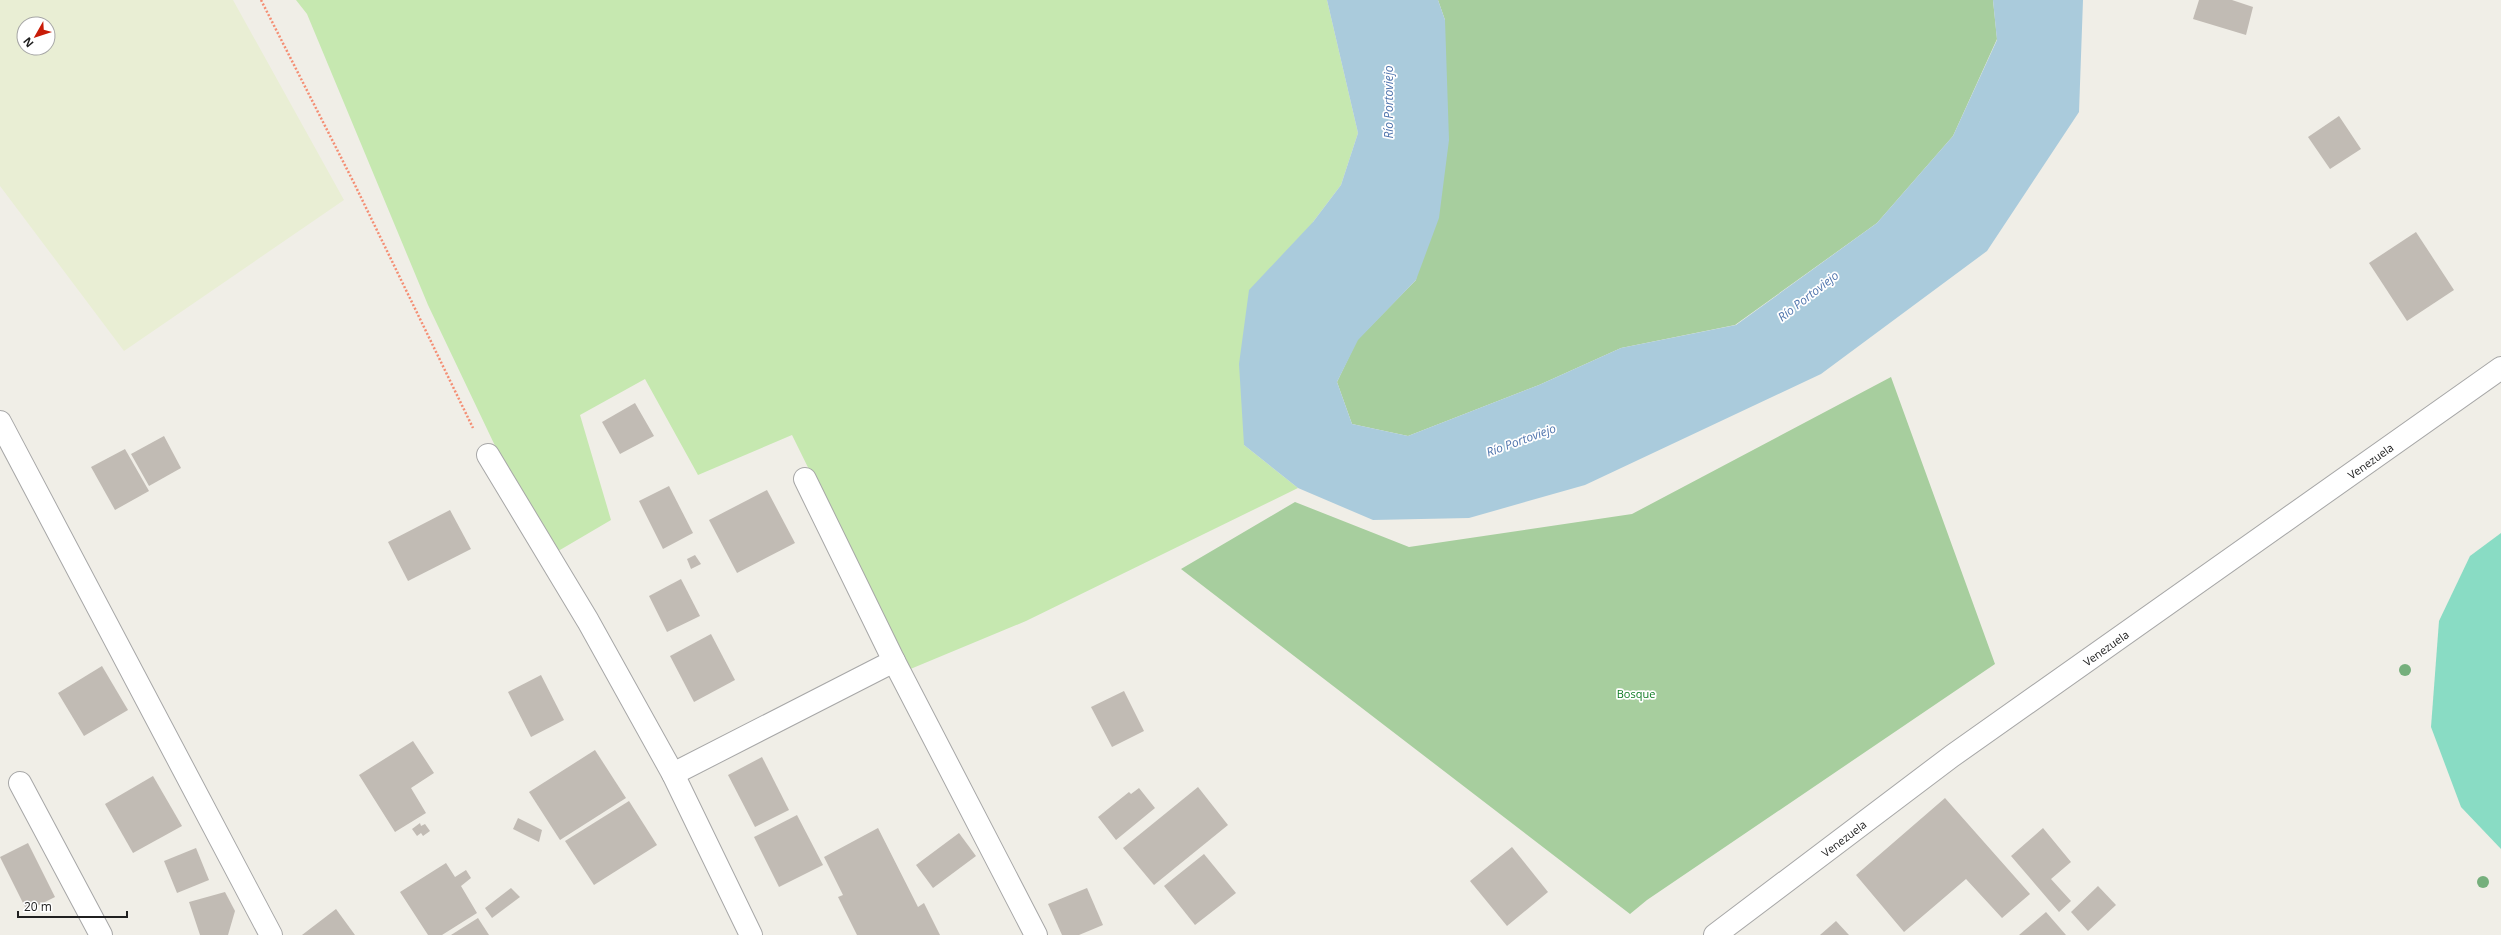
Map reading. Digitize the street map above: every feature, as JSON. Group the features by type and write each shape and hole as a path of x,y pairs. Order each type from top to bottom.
{"street":[{"name":"Venezuela","path":"1714,935 1952,756 2501,368"},
{"path":"0,422 271,935"},
{"path":"488,455 588,621 673,774 751,935"},
{"path":"805,479 894,661 1036,935"},
{"path":"673,774 894,661"},
{"path":"20,783 101,935"}],"path":[{"path":"261,0 354,183 454,392 488,455"}],"green space":[{"path":"0,0 233,0 344,200 124,351 0,186"},
{"path":"296,0 1327,0 1358,133 1341,185 1313,222 1244,445 1298,488 1026,621 908,670 792,435 698,475 645,379 580,415 611,520 548,557 428,305 307,14"},
{"path":"1438,0 1993,0 1997,39 1953,136 1877,223 1735,325 1621,348 1539,385 1408,436 1352,424 1337,382 1357,340 1416,280 1445,20"},
{"name":"Bosque","path":"1891,377 1995,664 1647,900 1630,914 1181,569 1295,502 1409,547 1632,514"},
{"path":"2501,533 2501,849 2461,807 2431,727 2439,621 2470,556"}],"water":[{"name":"Río Portoviejo","path":"1327,0 1438,0 1445,20 1449,140 1439,218 1416,280 1358,340 1337,382 1352,424 1408,436 1539,385 1621,348 1736,325 1877,223 1953,136 1997,40 1993,0 2083,0 2079,112 1987,251 1821,374 1585,485 1469,518 1373,520 1298,488 1244,445 1239,364 1249,290 1313,222 1341,185 1358,133"}],"building":[{"path":"2199,0 2232,0 2253,7 2246,35 2193,19"},
{"path":"2339,116 2361,149 2330,169 2308,137"},
{"path":"2416,232 2454,290 2407,321 2369,263"},
{"path":"635,403 654,436 620,454 602,422"},
{"path":"164,436 181,468 149,486 131,454"},
{"path":"125,449 149,491 115,510 91,467"},
{"path":"669,486 693,533 663,549 639,501"},
{"path":"767,490 795,543 737,573 709,520"},
{"path":"450,510 471,549 408,581 388,542"},
{"path":"695,555 701,564 691,569 687,559"},
{"path":"681,579 700,616 667,632 649,596"},
{"path":"711,634 735,680 694,702 670,656"},
{"path":"102,666 128,710 84,736 58,693"},
{"path":"541,675 564,720 531,737 508,692"},
{"path":"1124,691 1144,731 1112,747 1091,707"},
{"path":"413,741 434,773 411,788 426,813 395,832 359,775"},
{"path":"595,750 626,798 560,840 529,792"},
{"path":"762,757 789,810 755,827 728,775"},
{"path":"153,776 182,826 133,853 105,804"},
{"path":"1198,787 1228,825 1154,885 1123,848"},
{"path":"1139,788 1155,808 1116,840 1098,817 1129,792 1131,794"},
{"path":"1945,798 2030,894 2002,918 1966,879 1904,932 1856,875"},
{"path":"629,801 657,845 594,885 565,841"},
{"path":"797,815 823,865 779,887 754,837"},
{"path":"518,818 542,830 539,842 513,829"},
{"path":"420,823 421,826 425,824 430,831 423,836 421,833 417,836 412,829"},
{"path":"878,828 918,907 924,903 940,935 857,935 838,897 843,895 824,857"},
{"path":"2043,828 2071,862 2051,879 2071,901 2059,912 2011,856"},
{"path":"959,833 976,856 933,888 916,865"},
{"path":"28,843 55,897 27,911 0,857"},
{"path":"1512,847 1548,892 1507,926 1470,881"},
{"path":"196,848 209,880 177,893 164,861"},
{"path":"1204,854 1236,893 1195,925 1164,886"},
{"path":"446,863 455,877 466,870 471,878 461,886 477,913 442,935 428,935 400,892"},
{"path":"2098,886 2116,905 2088,931 2071,912"},
{"path":"511,888 520,897 492,918 485,908"},
{"path":"1087,888 1103,925 1079,935 1062,935 1048,904"},
{"path":"225,892 235,911 228,935 200,935 189,902"},
{"path":"336,909 355,935 302,935"},
{"path":"2046,912 2066,935 2019,935"},
{"path":"478,918 489,935 451,935"},
{"path":"1836,921 1849,935 1820,935"}]}
